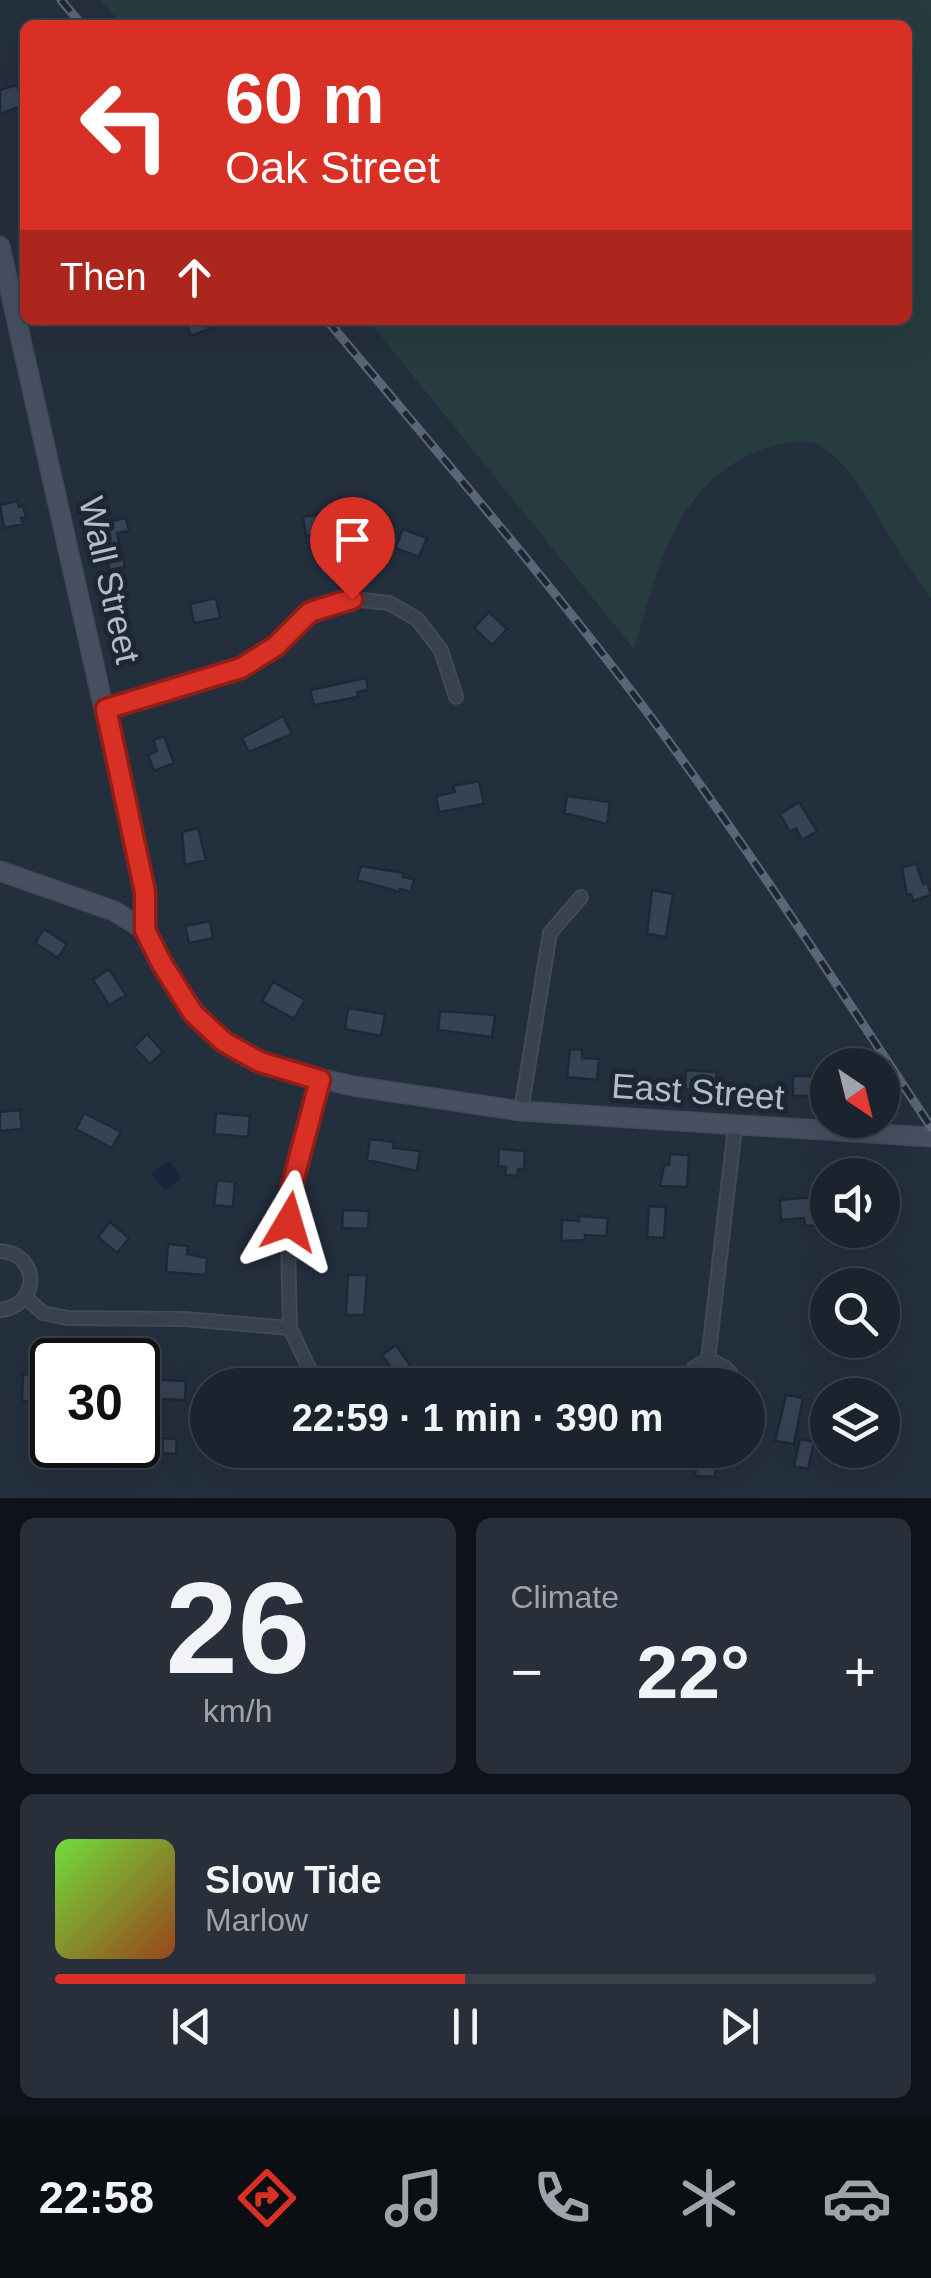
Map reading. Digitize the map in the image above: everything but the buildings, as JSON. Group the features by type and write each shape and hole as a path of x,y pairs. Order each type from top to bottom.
{"main road":[{"name":"Wall Street","path":"0,246 145,892 145,930"},
{"path":"0,871 114,911 145,930"},
{"name":"East Street","path":"145,930 162,964 208,1030 260,1062 320,1080 521,1111 931,1137"}],"street":[{"path":"106,709 241,668 276,646 310,612 352,599 388,602 418,619 442,650 456,697"},
{"path":"521,1111 550,933 581,896"},
{"path":"308,1368 290,1328 289,1204 320,1080"},
{"path":"708,1360 735,1126"},
{"path":"0,1250 13,1252 28,1266 31,1286 26,1298 14,1308 0,1310"},
{"path":"26,1298 43,1313 68,1318 171,1319 290,1328"},
{"path":"694,1368 708,1360 726,1368"}],"green space":[{"path":"101,0 931,0 931,599 842,464 819,445 786,443 736,462 691,503 663,558 634,649 372,325 912,325 912,20 118,20"}],"water":[{"path":"170,1161 181,1179 165,1191 151,1173"}],"railway":[{"path":"61,0 78,20"},
{"path":"331,325 534,568 653,720 760,871 931,1127"}],"route":[{"path":"289,1222 292,1185 320,1080 279,1070 224,1042 193,1013 162,964 145,930 145,892 106,709 241,668 276,646 310,612 352,599"}]}
